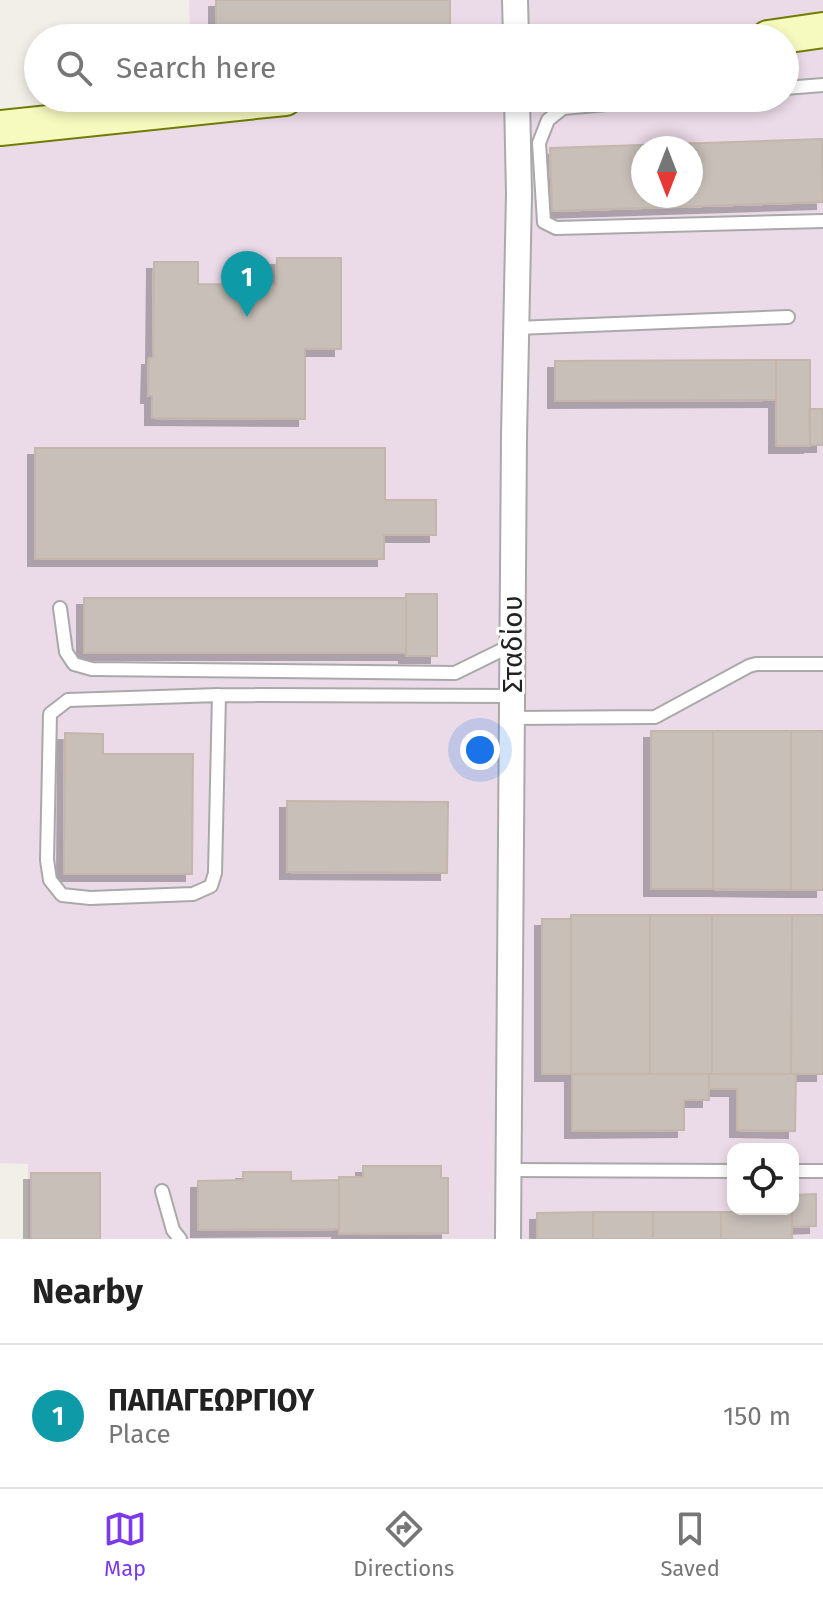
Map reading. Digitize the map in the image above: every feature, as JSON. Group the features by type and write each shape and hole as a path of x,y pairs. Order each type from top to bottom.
{"street":[{"path":"515,0 516,24"},
{"path":"799,33 823,30"},
{"path":"0,128 152,112"},
{"name":"Σταδίου","path":"508,1239 517,112"}],"lane":[{"path":"799,87 823,85"},
{"path":"558,112 548,120 539,143 544,222 556,228 823,221"},
{"path":"516,328 788,317"},
{"path":"60,608 66,652 74,664 92,669 455,673 512,645"},
{"path":"219,695 215,873 211,886 193,894 90,898 62,895 50,880 47,860 50,714 68,700 219,695 512,707 655,717 751,665 823,664"},
{"path":"509,1170 727,1171"},
{"path":"799,1171 823,1171"},
{"path":"162,1191 173,1230 180,1239"}],"shaded area":[{"path":"189,0 823,0 823,1239 28,1239 28,1164 0,1163 0,139 107,112 799,112 799,24 190,24"}],"building":[{"path":"216,0 450,0 450,24 216,24"},
{"path":"822,139 823,202 703,206 703,143"},
{"path":"631,145 631,208 642,208 552,211 550,148"},
{"path":"277,258 341,258 341,349 305,349 305,419 152,418 152,396 148,396 149,358 153,358 154,262 198,262 198,284 276,285"},
{"path":"776,360 810,360 810,446 776,446"},
{"path":"776,360 776,400 555,401 555,361"},
{"path":"809,409 823,409 823,445 810,445"},
{"path":"35,448 385,448 385,500 436,500 436,535 384,535 384,559 35,559"},
{"path":"406,594 437,594 437,656 406,656"},
{"path":"84,598 406,598 406,653 84,653"},
{"path":"651,731 713,731 713,889 651,889"},
{"path":"713,731 791,731 791,890 713,889"},
{"path":"791,731 823,731 823,890 791,890"},
{"path":"65,733 103,734 103,754 193,754 192,874 64,874"},
{"path":"287,801 448,802 447,873 287,872"},
{"path":"571,915 650,915 650,1074 571,1074"},
{"path":"650,915 712,915 712,1074 650,1074"},
{"path":"712,915 792,915 791,1074 712,1074"},
{"path":"792,915 823,915 823,1074 791,1074"},
{"path":"542,919 571,919 571,1074 542,1074"},
{"path":"572,1074 709,1074 709,1100 684,1100 684,1130 572,1131"},
{"path":"709,1074 796,1074 795,1131 737,1130 737,1089 709,1089"},
{"path":"363,1166 441,1166 441,1178 448,1178 448,1233 339,1234 339,1177 363,1177"},
{"path":"243,1172 291,1172 291,1181 339,1180 339,1229 198,1230 198,1181 243,1180"},
{"path":"31,1173 100,1173 100,1239 31,1239"},
{"path":"816,1194 816,1226 792,1227 792,1215 799,1215 799,1195"},
{"path":"593,1212 593,1239 537,1239 537,1213"},
{"path":"593,1212 653,1212 653,1239 593,1239"},
{"path":"653,1212 721,1212 721,1239 653,1239"},
{"path":"721,1212 727,1212 727,1215 792,1215 792,1239 721,1239"}],"place":[{"name":"ΠΑΠΑΓΕΩΡΓΙΟΥ","path":"247,317"}]}
